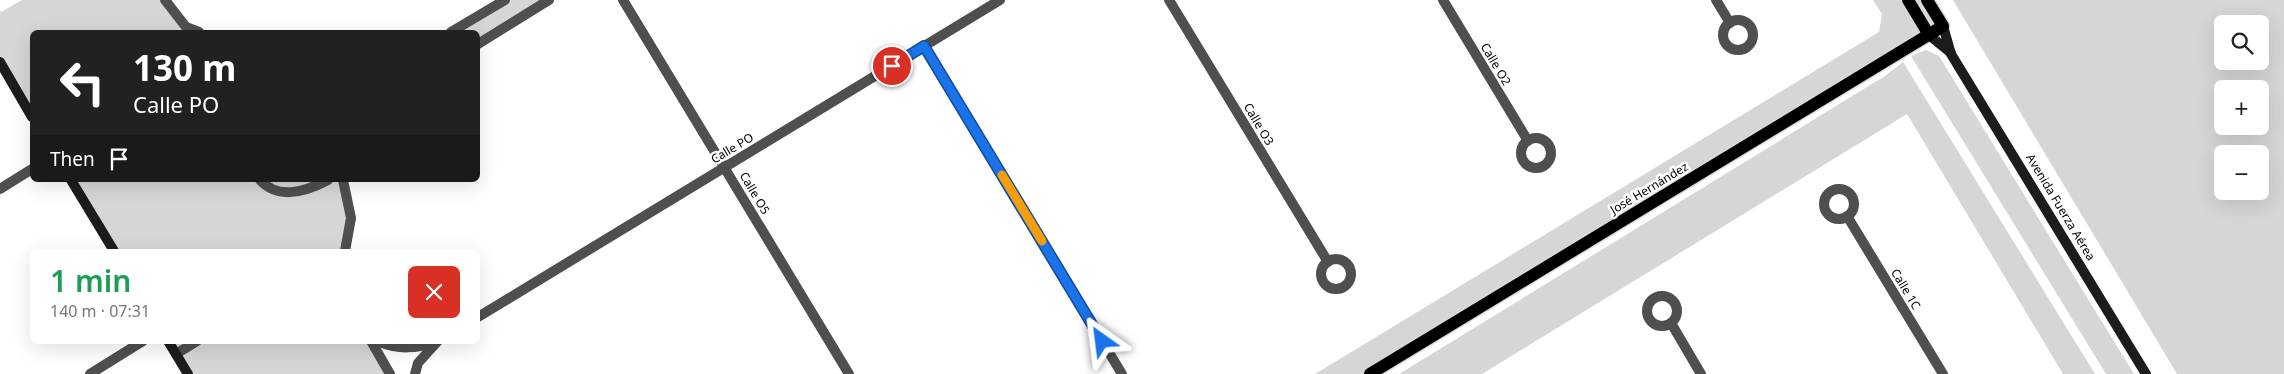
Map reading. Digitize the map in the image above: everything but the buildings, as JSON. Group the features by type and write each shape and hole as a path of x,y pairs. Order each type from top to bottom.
{"main road":[{"name":"Avenida Fuerza Aérea","path":"1908,0 1928,35 1951,54"},
{"name":"Avenida Fuerza Aérea","path":"1927,0 1943,26 1951,54 2146,374"},
{"name":"José Hernández","path":"1370,374 1943,26"},
{"path":"0,62 30,113"},
{"path":"72,182 113,249"},
{"path":"170,344 188,374"}],"street":[{"path":"165,0 186,27 194,30"},
{"path":"454,30 505,0"},
{"path":"480,43 549,0"},
{"name":"Calle O5","path":"623,0 849,374"},
{"name":"Calle PO","path":"480,316 1000,0"},
{"name":"Calle O3","path":"1169,0 1328,262"},
{"name":"Calle O2","path":"1443,0 1528,141"},
{"path":"1716,0 1730,23"},
{"path":"924,46 1122,374"},
{"path":"0,189 30,170"},
{"path":"262,182 265,186 279,192 293,193 310,189 324,182"},
{"path":"343,182 351,218 345,249"},
{"name":"Calle 1C","path":"1847,216 1943,374"},
{"path":"1671,323 1701,374"},
{"path":"90,374 138,344"},
{"path":"176,354 192,344"},
{"path":"373,344 390,374"},
{"path":"384,344 413,349 429,344"},
{"path":"415,374 418,363 435,344"}],"shaded area":[{"path":"22,0 165,0 197,30 30,30 30,114 0,62 0,10 1,12"},
{"path":"505,0 549,0 480,43 480,30 454,30"},
{"path":"1873,0 1927,0 1943,26 1370,374 1315,374 1879,32 1882,14"},
{"path":"1953,0 2284,0 2284,374 2177,374"},
{"path":"1926,50 1939,56 2134,374 2106,374 1911,56"},
{"path":"1903,62 2095,374 2063,374 1907,114 1482,374 1399,374 1885,76"},
{"path":"72,182 343,182 351,218 345,249 113,249"},
{"path":"170,344 373,344 390,374 188,374"}],"slow traffic":[{"path":"1002,175 1042,241"}],"route":[{"path":"892,66 924,46 1102,341"}]}
